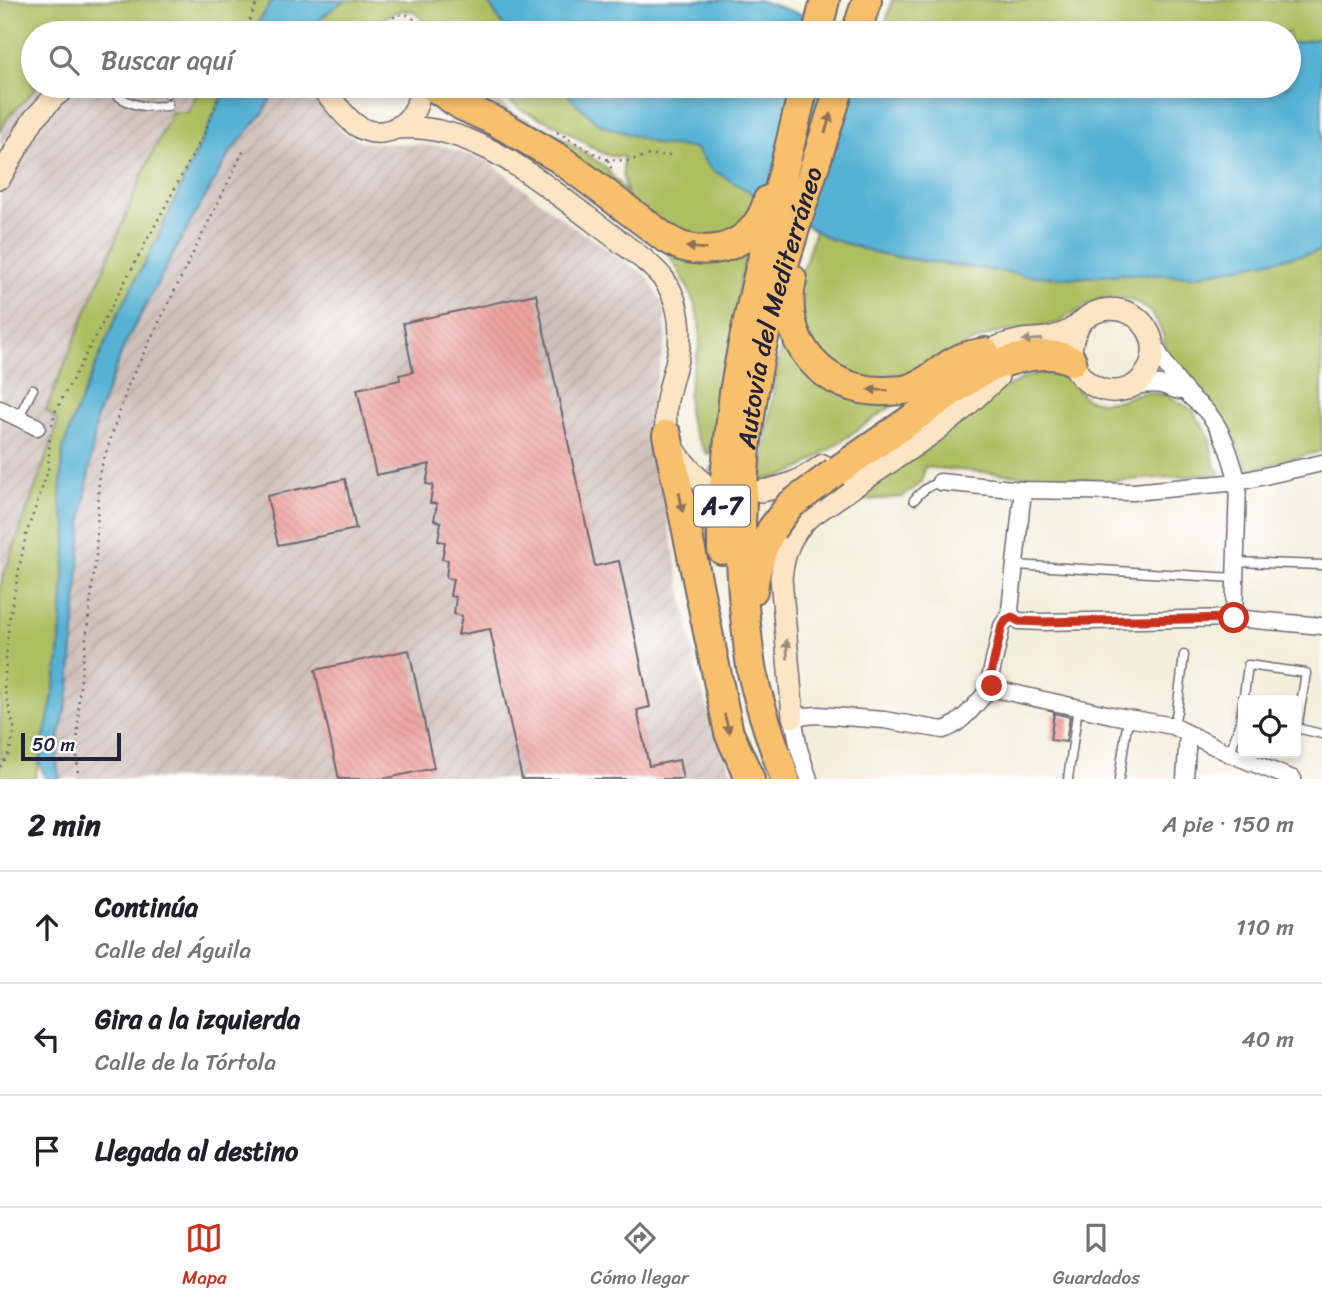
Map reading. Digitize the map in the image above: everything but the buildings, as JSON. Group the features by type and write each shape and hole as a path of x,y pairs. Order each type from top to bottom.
{"highway":[{"path":"820,21 825,0"},
{"path":"860,21 867,0"},
{"path":"450,98 560,159 664,237 681,246 702,250 724,248 743,239 773,231"},
{"path":"801,98 781,147 765,210 773,231 797,255 791,284 790,318 800,344 815,366 839,382 873,391 907,390 959,359 985,352"},
{"name":"Autovía del Mediterráneo","path":"767,779 749,728 736,676 727,619 722,506 734,392 742,348 773,231 834,98"},
{"name":"Autovía del Mediterráneo","path":"773,231 770,314 759,360 745,467 741,569 752,671 767,728 785,779"},
{"path":"752,671 759,654 754,621 753,591 756,569 772,529 789,506 976,374 990,367 1048,355 1063,356 1074,365"},
{"path":"667,435 729,733 750,779"}],"street":[{"path":"0,178 33,120 53,98"},
{"path":"332,98 352,123 368,131 395,128 410,117 418,98"},
{"path":"338,98 341,108"},
{"path":"395,128 439,130 483,146 539,181 642,258 665,281 673,295 679,321 680,344 666,401 667,435 680,457 706,477 685,442 679,423 681,386 690,355 692,327 686,298 673,274 663,261 648,249 516,153 434,98"},
{"path":"1074,365 1049,362 1030,365 998,377 854,478 817,497 773,504 760,497 801,480 985,352 1022,340 1060,335 1079,325 1093,313 1120,310 1137,317 1149,331 1162,362 1184,391 1207,411 1225,441 1238,482 1234,618"},
{"path":"1079,325 1072,342 1074,365 1087,383 1095,388 1114,391 1149,384 1184,391"},
{"path":"1131,386 1139,381 1150,366 1152,340"},
{"path":"809,779 793,717 781,578 783,560 797,528 959,413 998,377"},
{"path":"0,409 37,428"},
{"path":"940,482 1023,490 1133,492 1238,482 1322,463"},
{"path":"1023,490 1010,610 1012,617 1019,621 1234,618 1322,626"},
{"path":"1012,617 1002,626 990,678 992,686 999,691 1180,730 1230,754 1293,779"},
{"path":"793,717 818,715 884,720 943,730 959,723 992,686"},
{"path":"1180,730 1185,779"}],"lane":[{"path":"123,98 142,106 168,104"},
{"path":"18,418 33,389"},
{"path":"914,500 931,484 940,482"},
{"path":"1014,565 1235,570 1322,565"},
{"path":"1180,730 1177,711 1184,654"},
{"path":"1245,695 1248,665 1306,673 1301,700"},
{"path":"1068,779 1078,707"},
{"path":"1119,779 1128,718"},
{"path":"1301,729 1322,734"},
{"path":"1230,754 1238,730"}],"path":[{"path":"249,21 258,0"},
{"path":"389,21 395,16 405,14 416,21"},
{"path":"0,767 9,753 15,731 4,688 9,620 26,535 48,471 49,436 55,412 204,134 218,98"},
{"path":"498,98 506,103"},
{"path":"555,131 604,159 626,161 650,155 670,155"},
{"path":"78,779 79,695 96,557 99,474 129,383 244,150"}],"shaded area":[{"path":"26,98 315,98 322,103 342,132 363,142 443,146 488,161 568,223 647,276 664,306 666,338 648,417 700,687 734,779 45,779 40,763 35,779 0,779 0,132 7,118"}],"green space":[{"path":"0,0 273,0 259,21 21,21 21,98 26,98 7,118 0,132"},
{"path":"346,0 487,0 500,21 424,21 405,10 380,21 318,21"},
{"path":"892,0 1322,0 1322,38 1301,42 1301,21 886,21"},
{"path":"195,98 222,98 158,237 116,318 63,449 60,501 67,527 59,659 52,701 35,779 0,779 0,586 56,430 57,420 46,410 144,171 172,112 188,112"},
{"path":"466,98 492,98 511,113 555,133 604,166 628,194 623,178 623,157 600,152 558,126 521,110 506,98 571,98 599,124 660,145 695,148 711,169 760,196 740,232 689,241"},
{"path":"815,230 828,238 883,255 961,267 1074,278 1125,274 1193,276 1322,251 1322,451 1248,470 1238,446 1223,422 1167,354 1158,323 1149,311 1131,300 1100,299 1058,323 992,334 967,344 907,382 840,375 802,332 802,273"},
{"path":"756,241 744,266 739,286 735,338 708,455 700,444 688,414 688,394 700,341 698,314 685,282 667,252"},
{"path":"787,321 791,342 902,399 803,467 783,476 762,480 772,400"},
{"path":"1051,369 1063,370 1086,399 1101,402 1121,400 1147,392 1169,396 1193,411 1209,436 1215,467 1221,474 1112,481 924,467 922,482 902,497 868,500 862,496 987,399 1017,381"},
{"path":"683,473 704,497 720,641"}],"water":[{"path":"273,0 346,0 318,21 259,21"},
{"path":"487,0 759,0 821,21 500,21"},
{"path":"1322,38 1322,251 1193,276 1032,276 883,255 828,238 711,169 695,148 660,145 599,124 571,98 1301,98 1301,42"},
{"path":"222,98 271,98 265,111 231,151 178,245 125,344 97,417 83,513 70,687 57,748 60,779 45,779 39,762 59,659 67,527 60,501 63,449 116,318 158,237"}],"tunnel":[{"path":"706,469 735,485"}],"route":[{"path":"992,686 990,678 1002,626 1012,617 1019,621 1042,622 1234,618"}]}
